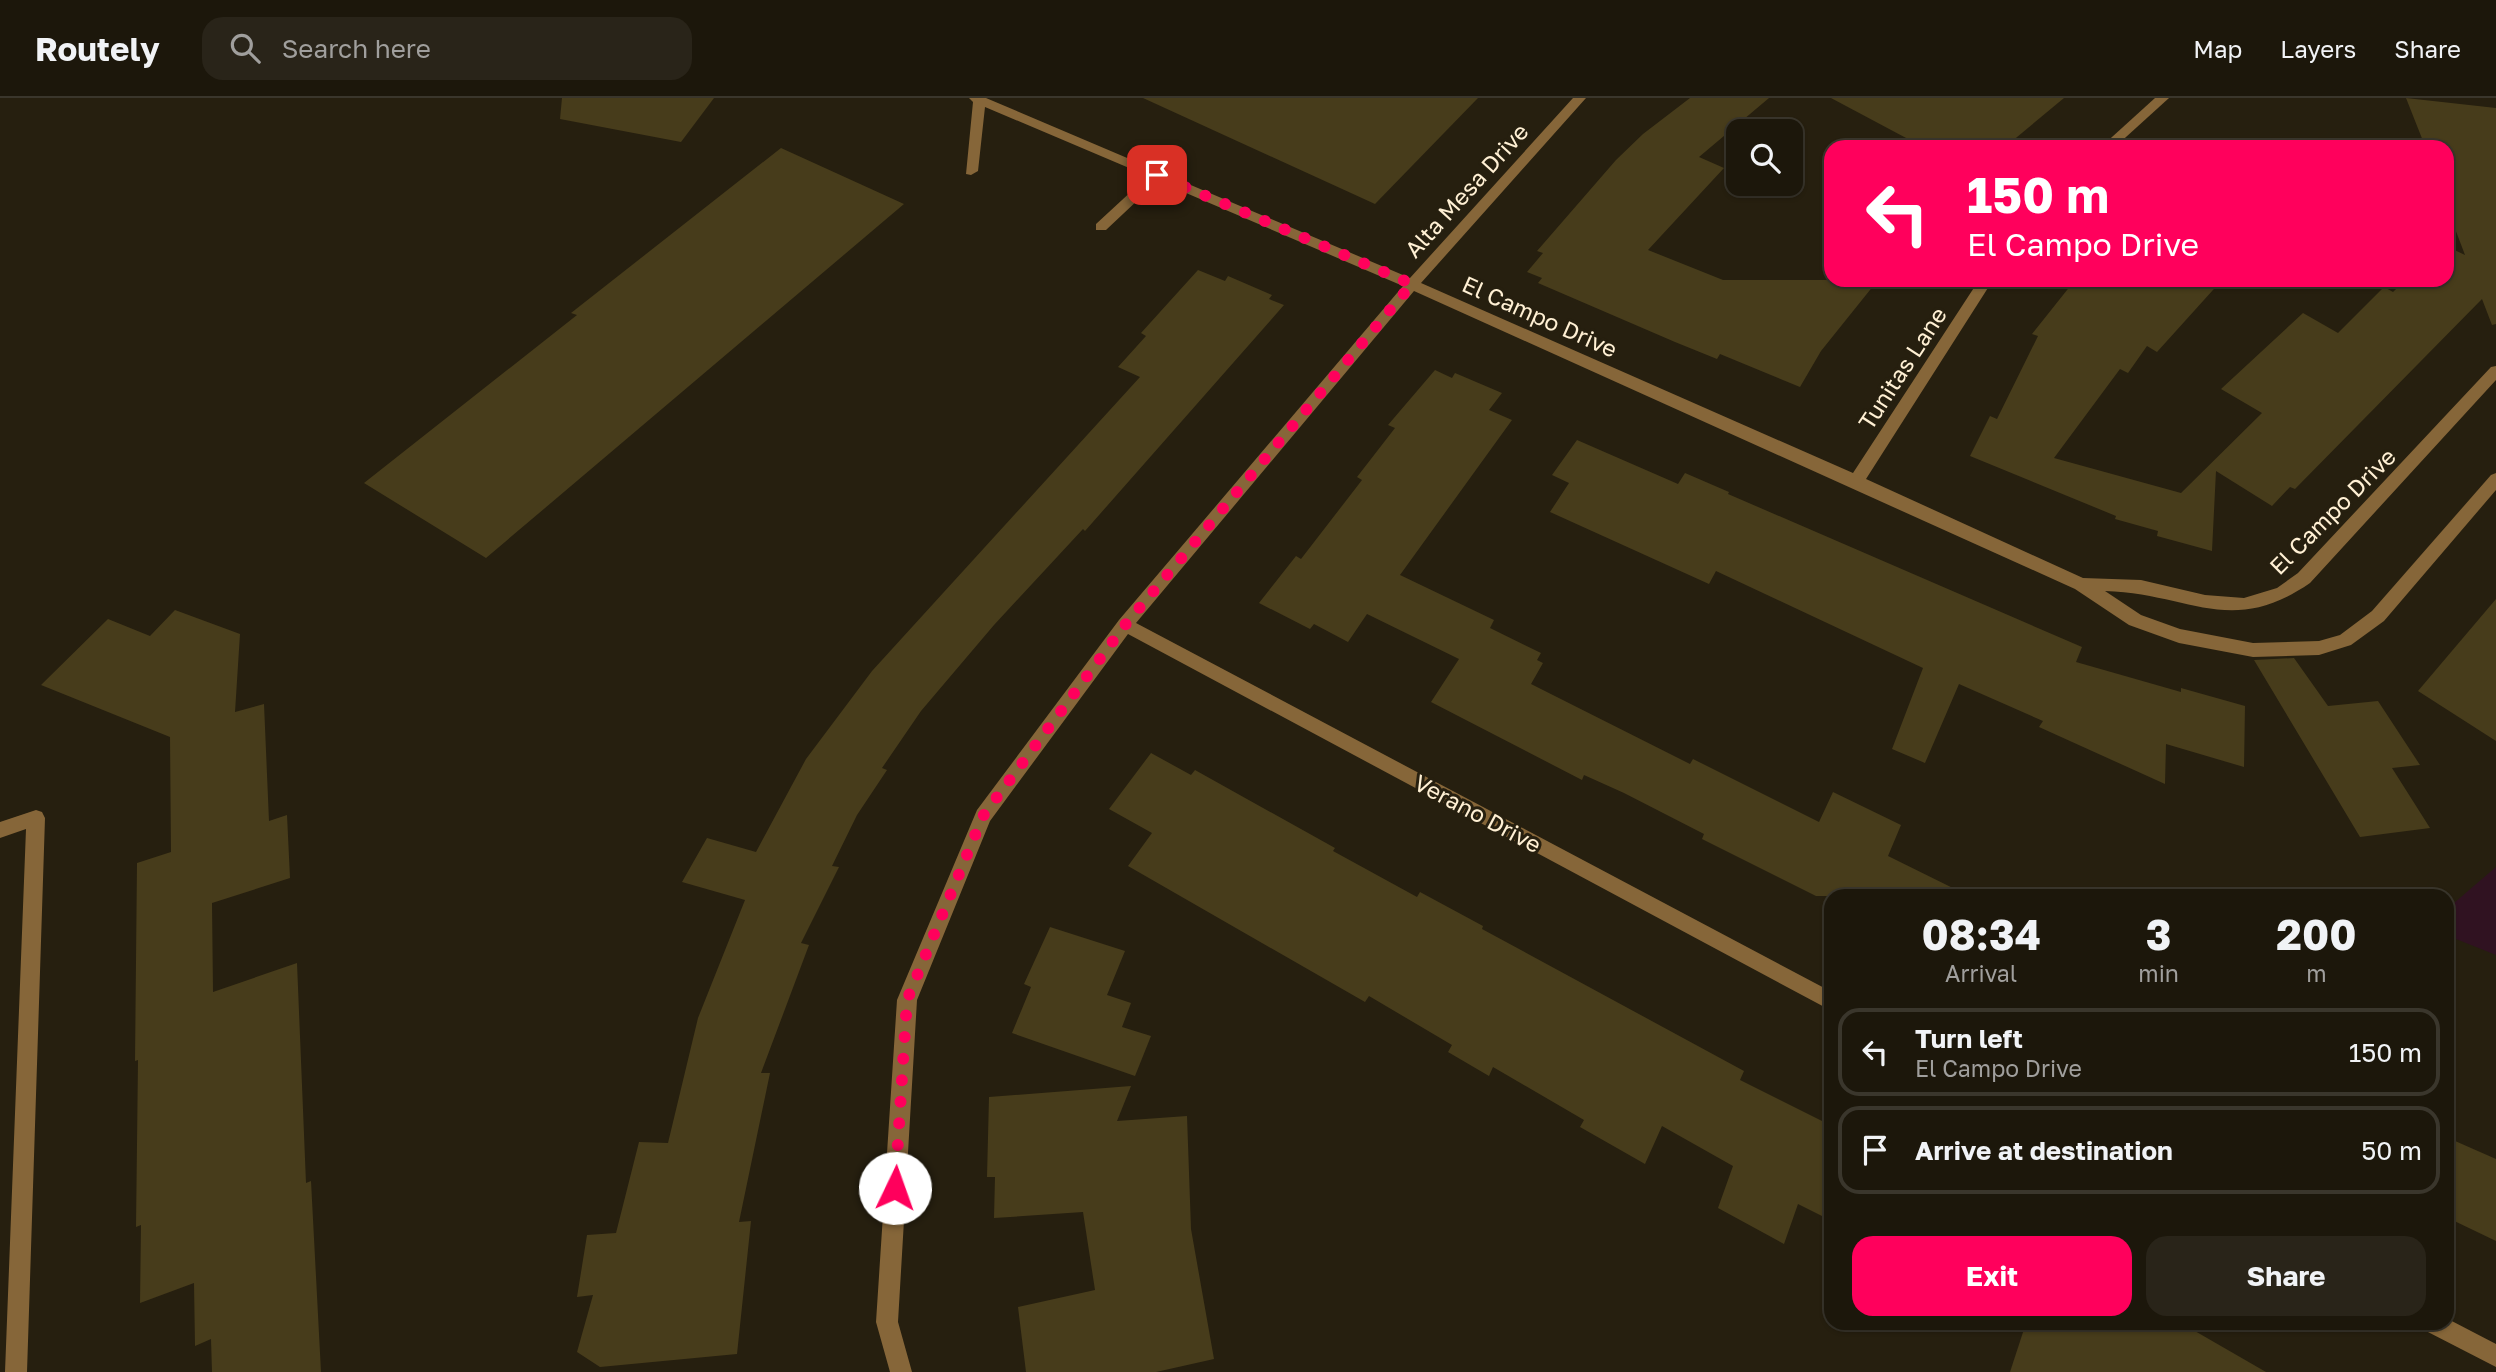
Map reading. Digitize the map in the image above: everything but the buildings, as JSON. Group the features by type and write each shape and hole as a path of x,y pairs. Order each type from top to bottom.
{"street":[{"name":"Alta Mesa Drive","path":"901,1372 887,1322 907,1000 983,816 1125,625 1412,284 1580,98"},
{"path":"2115,140 2163,98"},
{"name":"El Campo Drive","path":"977,99 1412,284 1856,481 2081,584 2135,620 2179,636 2253,650 2319,648 2345,640 2378,616 2496,480"},
{"path":"971,171 977,99"},
{"path":"1101,227 1157,175"},
{"name":"Tunitas Lane","path":"1856,481 1981,287"},
{"name":"El Campo Drive","path":"2081,584 2140,587 2190,601 2222,605 2255,604 2277,597 2304,578 2496,371"},
{"name":"Verano Drive","path":"1125,625 1824,998"},
{"path":"0,830 36,818 16,1372"},
{"path":"2447,1330 2496,1356"}],"shaded area":[{"path":"2496,867 2496,955 2454,938 2454,903"}],"route":[{"path":"895,1188 907,1000 983,816 1125,625 1412,284 1157,175"}]}
